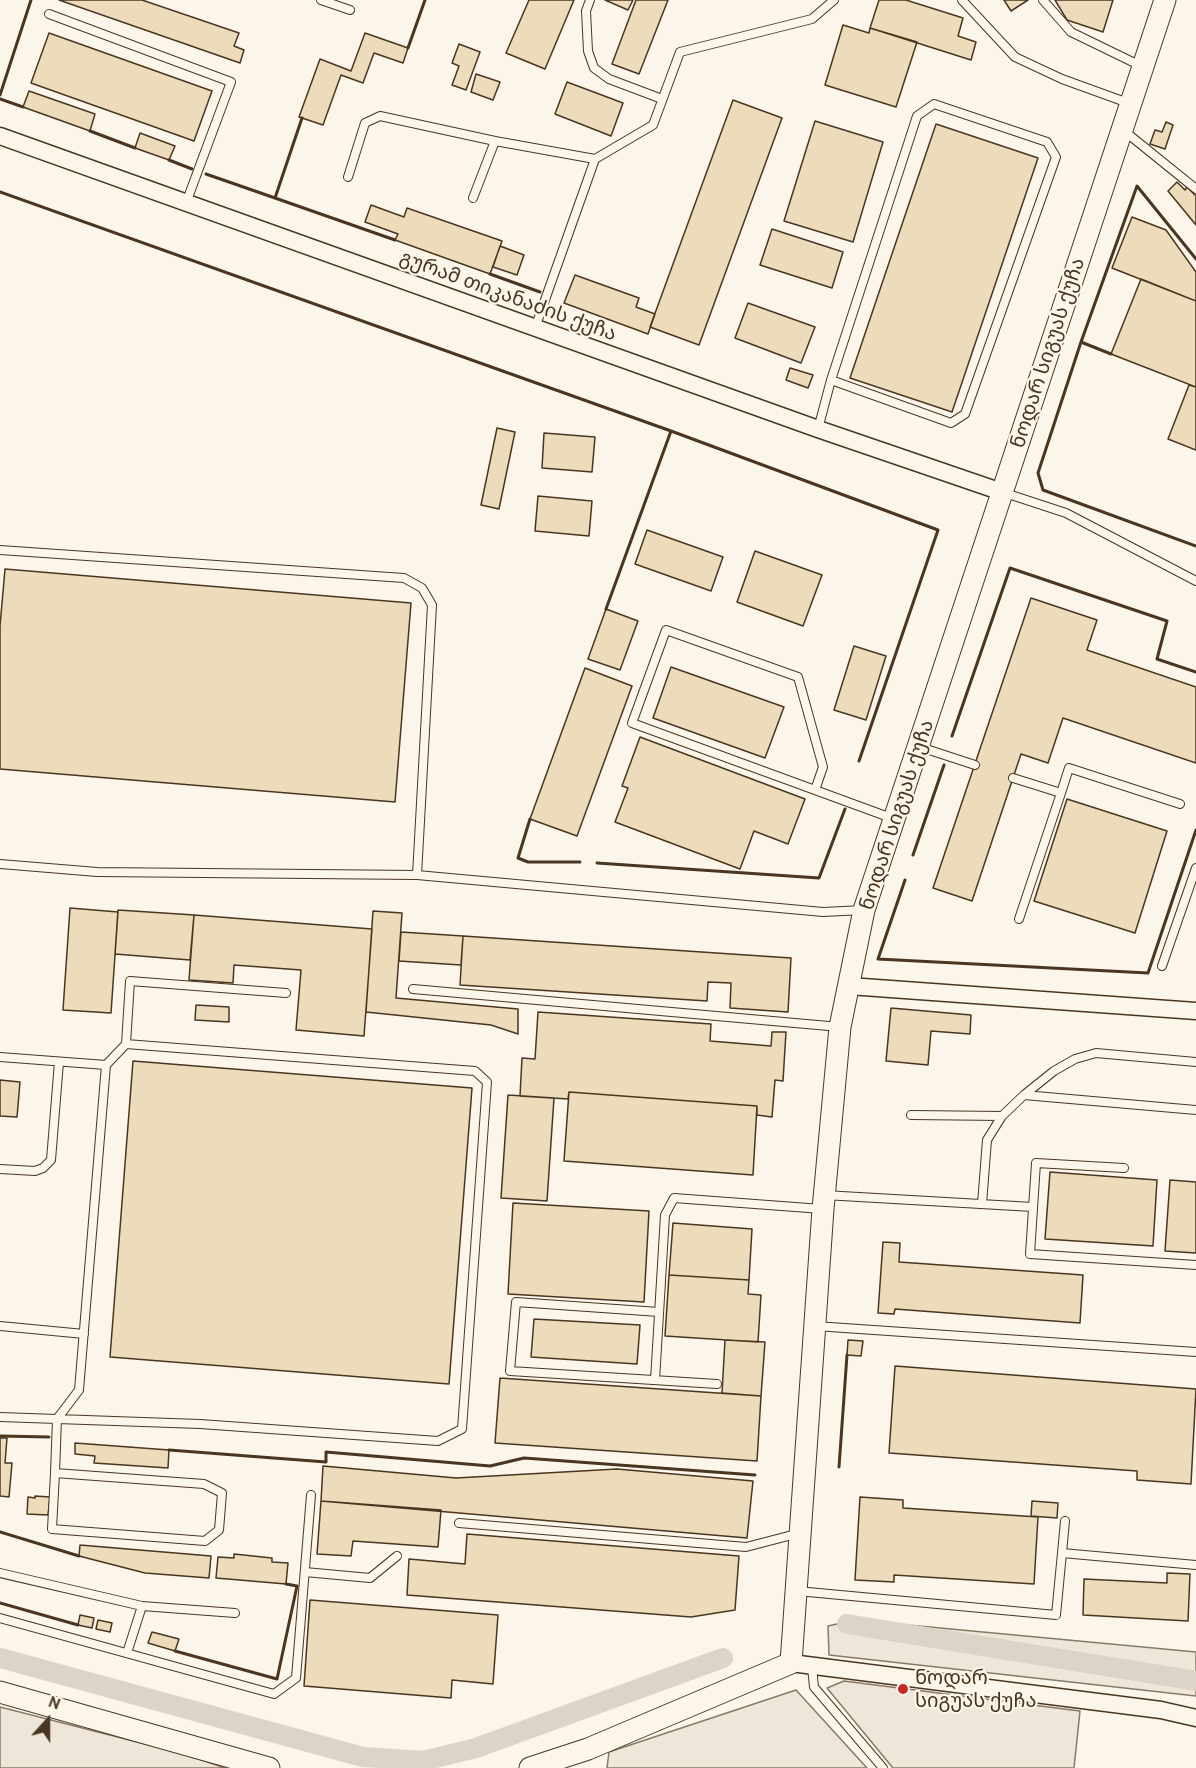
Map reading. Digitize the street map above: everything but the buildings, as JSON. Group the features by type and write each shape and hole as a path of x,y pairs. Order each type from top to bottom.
{"street":[{"name":"ნოდარ სიგუას ქუჩა","path":"791,1663 823,1202 840,1027 864,909 1165,0"},
{"name":"გურამ თიკანაძის ქუჩა","path":"0,136 818,429 1002,492"},
{"path":"849,986 1196,1011"},
{"path":"530,1768 588,1749 791,1663 1161,1710 1196,1718"},
{"path":"0,1692 269,1768"}],"lane":[{"path":"321,0 350,10"},
{"path":"590,0 586,11 588,51 594,68 609,79 662,99"},
{"path":"535,328 595,159 653,125 680,52 812,19 834,0"},
{"path":"962,0 1015,57 1062,80 1131,104"},
{"path":"1043,0 1071,32 1143,67"},
{"path":"49,14 231,82 186,203"},
{"path":"818,429 831,380 917,116 934,104 1047,142 1056,156 965,414 951,423 831,380"},
{"path":"348,177 365,123 380,116 495,141 595,159"},
{"path":"1123,130 1196,189"},
{"path":"473,198 495,141"},
{"path":"1002,492 1066,513 1196,581"},
{"path":"0,550 404,578 422,588 432,605 417,875"},
{"path":"815,790 823,767 798,677 666,630 632,723 815,790 895,819"},
{"path":"919,747 975,765"},
{"path":"1019,919 1069,768 1180,804"},
{"path":"1013,778 1060,794"},
{"path":"0,864 97,872 417,875 823,912 864,909"},
{"path":"1162,966 1196,868"},
{"path":"55,1473 204,1484 222,1493 219,1530 205,1541 52,1528 57,1419 79,1390 106,1065 126,1044 130,981 286,993"},
{"path":"413,989 840,1027"},
{"path":"0,1417 200,1424 438,1441 462,1429 487,1082 475,1071 126,1044"},
{"path":"982,1204 987,1140 1002,1116 1023,1095 1054,1071 1075,1059 1096,1053 1196,1062"},
{"path":"0,1057 106,1065"},
{"path":"0,1169 35,1171 43,1168 51,1160 58,1062"},
{"path":"1023,1095 1196,1110"},
{"path":"910,1115 1002,1116"},
{"path":"1124,1168 1036,1163 1030,1254 1196,1265"},
{"path":"655,1380 664,1215 674,1198 1033,1207"},
{"path":"659,1312 516,1302 510,1371 717,1383"},
{"path":"0,1326 84,1334"},
{"path":"815,1326 1196,1352"},
{"path":"0,1618 274,1694 296,1678 311,1496"},
{"path":"796,1591 1056,1615 1065,1521"},
{"path":"459,1523 746,1546 800,1532"},
{"path":"1062,1553 1196,1565"},
{"path":"305,1572 370,1578 397,1556"},
{"path":"0,1573 142,1606 235,1613"},
{"path":"127,1653 142,1606"},
{"path":"812,1667 814,1687 883,1768"}],"shaded area":[{"path":"855,1620 1196,1652 1196,1696 829,1655 828,1626"},
{"path":"844,1681 1080,1711 1074,1768 893,1768 827,1688"},
{"path":"796,1690 867,1768 607,1768 609,1752"},
{"path":"0,1707 184,1754 225,1768 0,1768"}],"waterway":[{"path":"847,1624 1196,1681"},
{"path":"0,1658 363,1757 423,1761 476,1748 723,1658"}],"wall":[{"path":"0,95 31,0"},
{"path":"408,48 425,0"},
{"path":"0,99 23,107"},
{"path":"206,174 275,198 302,118"},
{"path":"90,131 135,148"},
{"path":"169,160 192,169"},
{"path":"1196,259 1137,186 1081,342 1038,473 1043,490 1196,546"},
{"path":"0,192 671,431 938,530 859,761"},
{"path":"275,198 395,240"},
{"path":"490,274 540,292"},
{"path":"1081,342 1111,354"},
{"path":"606,609 671,431"},
{"path":"952,736 1010,568 1167,621 1157,659 1196,672"},
{"path":"913,855 944,765"},
{"path":"597,863 819,878 845,809"},
{"path":"530,819 518,858 528,862 580,862"},
{"path":"905,880 878,959 1148,973 1196,830"},
{"path":"839,1467 847,1355"},
{"path":"0,1436 49,1437"},
{"path":"169,1450 326,1462 326,1452 490,1466 524,1458 755,1475"},
{"path":"0,1532 79,1556"},
{"path":"175,1651 277,1679 297,1586 286,1584"},
{"path":"0,1603 78,1625"}],"place":[{"name":"ნოდარ სიგუას ქუჩა","path":"903,1689"}]}
